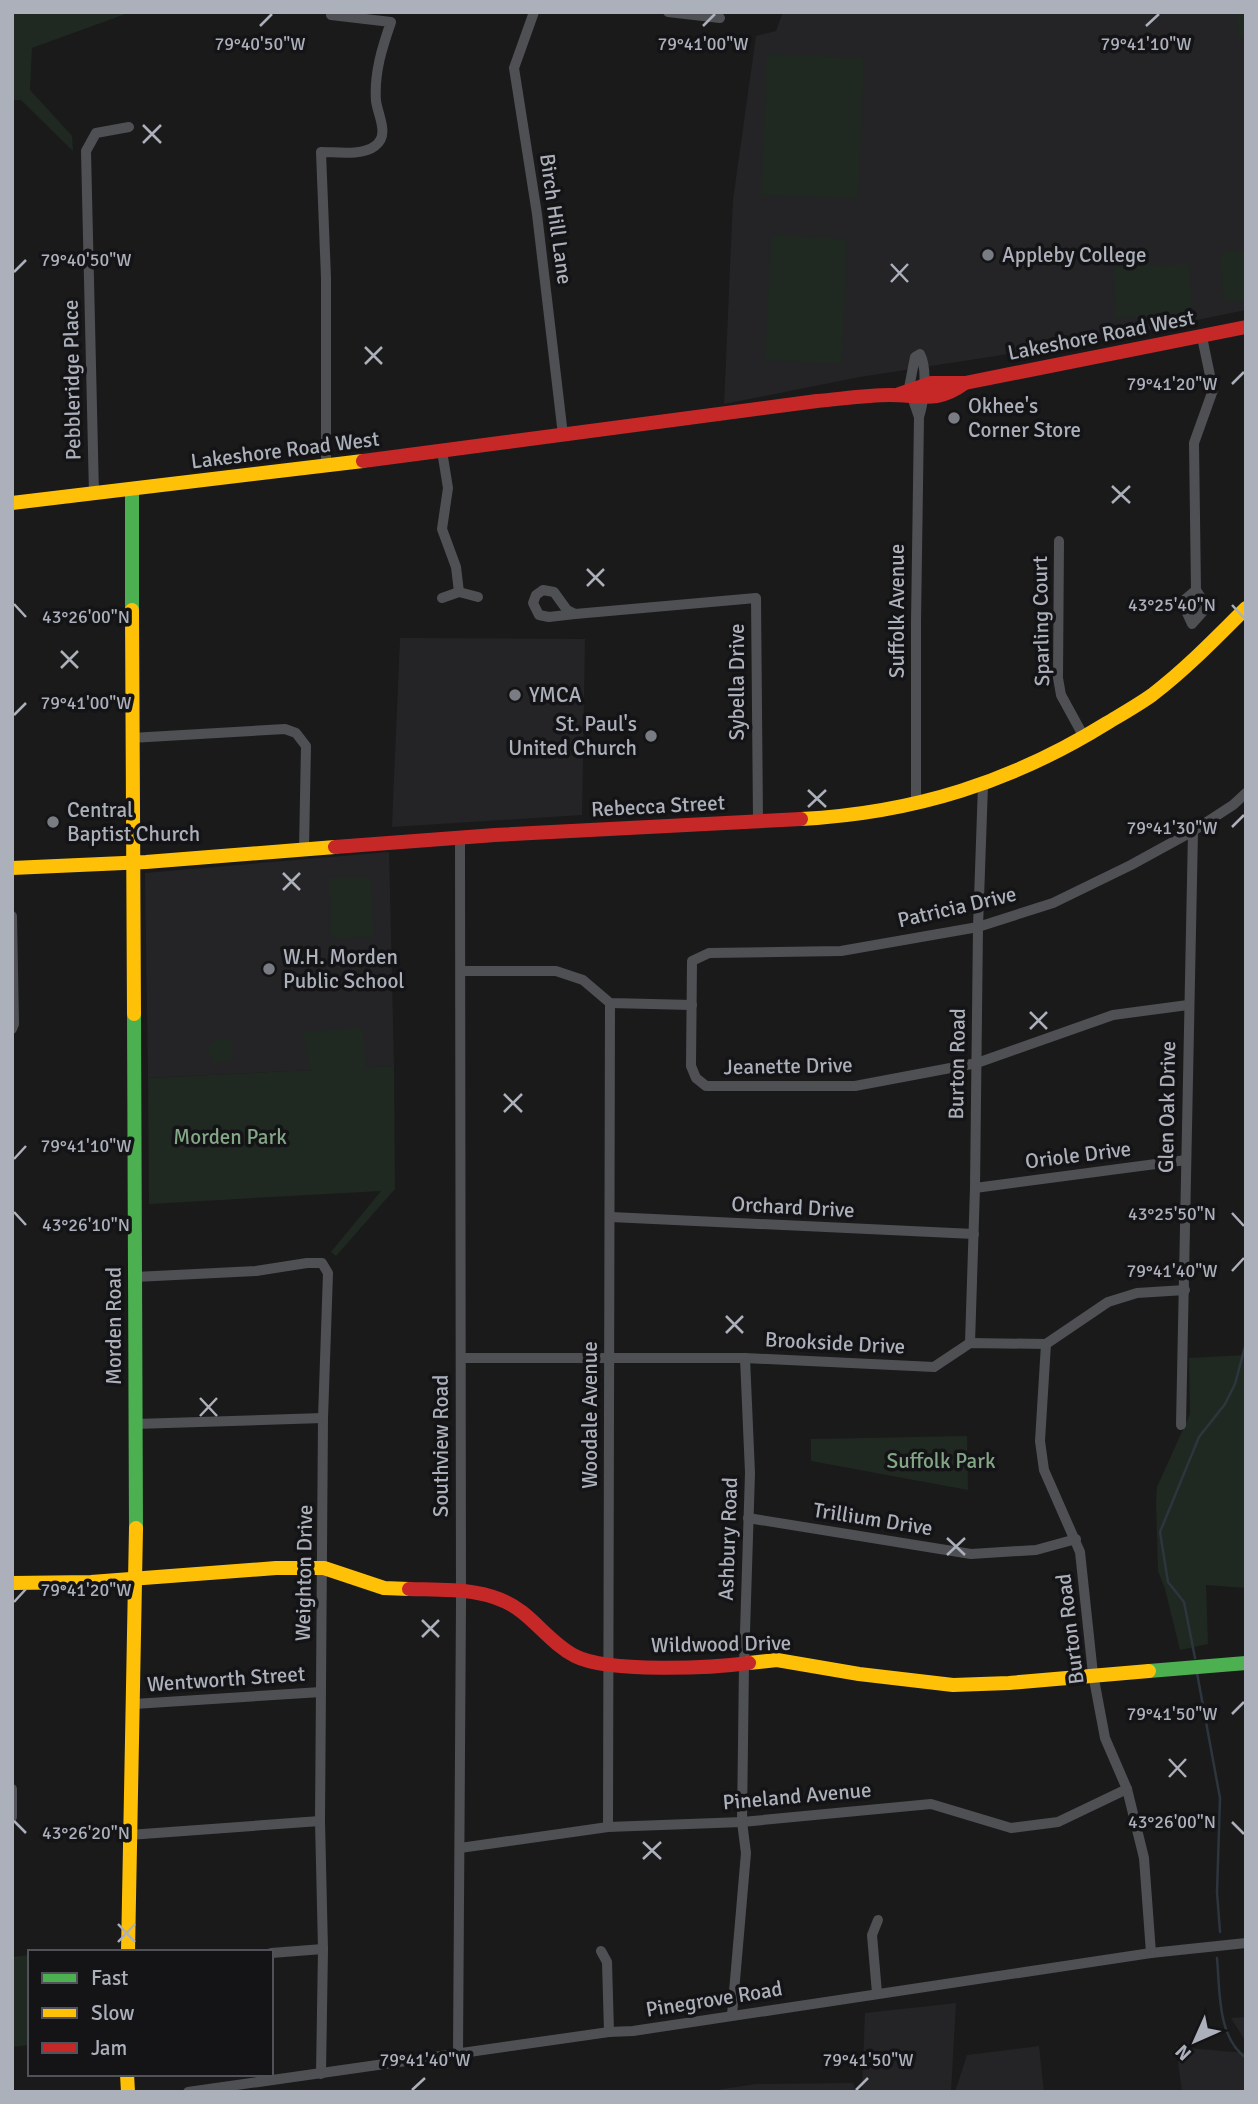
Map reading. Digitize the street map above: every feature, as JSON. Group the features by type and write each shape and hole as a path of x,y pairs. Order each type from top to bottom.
{"street":[{"name":"Birch Hill Lane","path":"534,12 514,68 537,214 563,435"},
{"path":"668,12 720,18"},
{"path":"326,466 326,278 321,152 368,150 380,141 383,134 377,108 376,76 392,17 331,15"},
{"name":"Pebbleridge Place","path":"94,494 86,151 96,132 129,127"},
{"name":"Lakeshore Road West","path":"12,503 132,491 841,398 913,393 957,381 965,383 1246,327"},
{"path":"1196,590 1194,443 1213,390 1202,337"},
{"name":"Suffolk Avenue","path":"913,393 919,417 916,805"},
{"path":"442,451 448,488 442,529 456,567 459,592"},
{"name":"Morden Road","path":"128,1950 136,1577 132,491"},
{"name":"Sparling Court","path":"1059,541 1058,678 1061,695 1084,737"},
{"path":"442,598 459,592 478,597"},
{"name":"Sybella Drive","path":"575,614 756,598 758,821"},
{"name":"Rebecca Street","path":"12,868 825,818 916,805 983,785 1027,767 1084,737 1152,695 1207,648 1246,608"},
{"path":"131,738 285,729 296,733 306,746 304,849"},
{"name":"Burton Road","path":"970,1343 983,785"},
{"name":"Patricia Drive","path":"692,1005 692,961 709,953 841,951 978,927 1053,903 1194,831 1246,793"},
{"name":"Glen Oak Drive","path":"1181,1425 1188,1005 1194,831"},
{"name":"Southview Road","path":"458,2053 461,1590 460,839"},
{"path":"12,916 12,1029"},
{"path":"461,971 556,971 583,980 610,1003 692,1005"},
{"name":"Woodale Avenue","path":"608,1827 610,1003"},
{"name":"Jeanette Drive","path":"692,1005 691,1066 696,1078 706,1086 855,1086 977,1063 1113,1015 1188,1005"},
{"name":"Oriole Drive","path":"975,1188 1186,1160"},
{"name":"Orchard Drive","path":"611,1217 974,1234"},
{"name":"Weighton Drive","path":"135,1277 256,1271 307,1263 322,1264 328,1273 323,1418 321,2074"},
{"path":"970,1343 1046,1344 1108,1302 1137,1293 1185,1290"},
{"name":"Brookside Drive","path":"461,1358 745,1358 934,1367 970,1343"},
{"name":"Burton Road","path":"1046,1344 1040,1441 1044,1470 1080,1552 1093,1674 1105,1738 1127,1789 1144,1858 1151,1953"},
{"name":"Ashbury Road","path":"732,2015 746,1853 742,1822 750,1473 745,1358"},
{"path":"135,1424 323,1418"},
{"name":"Trillium Drive","path":"748,1518 971,1554 1036,1550 1076,1539"},
{"name":"Wildwood Drive","path":"12,1583 91,1583 136,1577 276,1568 324,1568 384,1588 461,1590 491,1596 520,1610 554,1642 577,1657 608,1665 711,1668 777,1660 859,1674 953,1685 1009,1683 1246,1663"},
{"name":"Wentworth Street","path":"134,1704 321,1692"},
{"path":"12,1789 12,1817"},
{"name":"Pineland Avenue","path":"460,1847 608,1827 742,1822 931,1804 1012,1828 1058,1822 1127,1789"},
{"path":"129,1835 320,1821"},
{"path":"877,1993 872,1935 878,1920"},
{"name":"Pinegrove Road","path":"188,2092 609,2032 633,2031 1151,1953 1246,1943"},
{"path":"273,1953 323,1949"},
{"path":"601,1951 607,1962 609,2032"}],"shaded area":[{"name":"Appleby College","path":"783,12 1246,12 1246,310 1098,340 860,377 724,404 733,200 756,36 776,31"},
{"path":"400,638 585,639 582,815 392,827"},
{"name":"W.H. Morden Public School","path":"389,852 394,1066 148,1078 145,873"},
{"path":"956,2003 951,2092 862,2092 865,2013"},
{"path":"1246,2017 1246,2042 1231,2018"},
{"path":"1039,2046 1044,2092 955,2092 967,2055"},
{"path":"1176,2047 1246,2053 1246,2092 1182,2092"},
{"path":"853,2083 856,2092 704,2092 756,2084"}],"green space":[{"path":"12,12 131,12 32,48 30,90 72,136 73,151 21,100 12,100"},
{"path":"1236,12 1246,12 1246,36 1238,37"},
{"path":"767,54 864,58 858,199 761,195"},
{"path":"771,235 847,239 842,364 765,360"},
{"path":"1246,250 1246,300 1227,302 1224,299 1220,256 1224,252"},
{"path":"1189,264 1192,315 1116,316 1113,271 1116,267"},
{"path":"371,877 374,937 331,939 329,878"},
{"name":"Morden Park","path":"357,1028 363,1031 366,1067 394,1066 395,1189 336,1256 331,1252 381,1191 149,1204 148,1078 312,1070 303,1032"},
{"path":"233,1038 232,1060 214,1063 207,1048 216,1040"},
{"path":"1246,1355 1246,1588 1206,1585 1208,1644 1180,1650 1158,1571 1157,1487 1190,1414 1189,1358"},
{"name":"Suffolk Park","path":"967,1436 968,1490 811,1461 811,1439"},
{"path":"28,1955 28,2045 12,2047 12,1957"}],"waterway":[{"path":"1195,1658 1184,1602 1168,1582 1160,1532 1199,1437 1225,1404 1235,1384 1246,1343"},
{"path":"1197,1673 1220,1798 1217,1892 1220,1932"},
{"path":"1217,1958 1225,2026 1237,2049 1246,2058"}],"traffic: fast":[{"path":"132,490 132,610"},
{"path":"134,1014 136,1528"},
{"path":"1149,1671 1246,1663"}],"traffic: slow":[{"path":"12,503 363,461"},
{"path":"801,819 843,816 922,802 998,778 1035,762 1071,744 1152,695 1189,664 1246,608"},
{"path":"132,610 134,1014"},
{"path":"12,868 146,862 335,847"},
{"path":"128,1950 136,1528"},
{"path":"12,1583 91,1582 276,1568 324,1568 384,1588 409,1589"},
{"path":"749,1663 777,1660 859,1674 953,1685 1149,1671"},
{"path":"127,2076 128,2092"}],"traffic: jam":[{"path":"899,394 931,383 965,383 1246,327"},
{"path":"363,461 817,401 881,395 937,396 955,390 965,383"},
{"path":"335,847 495,835 801,819"},
{"path":"409,1589 468,1591 496,1598 522,1612 567,1652 590,1661 660,1668 749,1663"}],"place":[{"name":"Appleby College","path":"988,255"},
{"name":"Okhee's Corner Store","path":"954,418"},
{"name":"YMCA","path":"515,695"},
{"name":"St. Paul's United Church","path":"651,736"},
{"name":"Central Baptist Church","path":"53,822"},
{"name":"W.H. Morden Public School","path":"269,969"}]}
